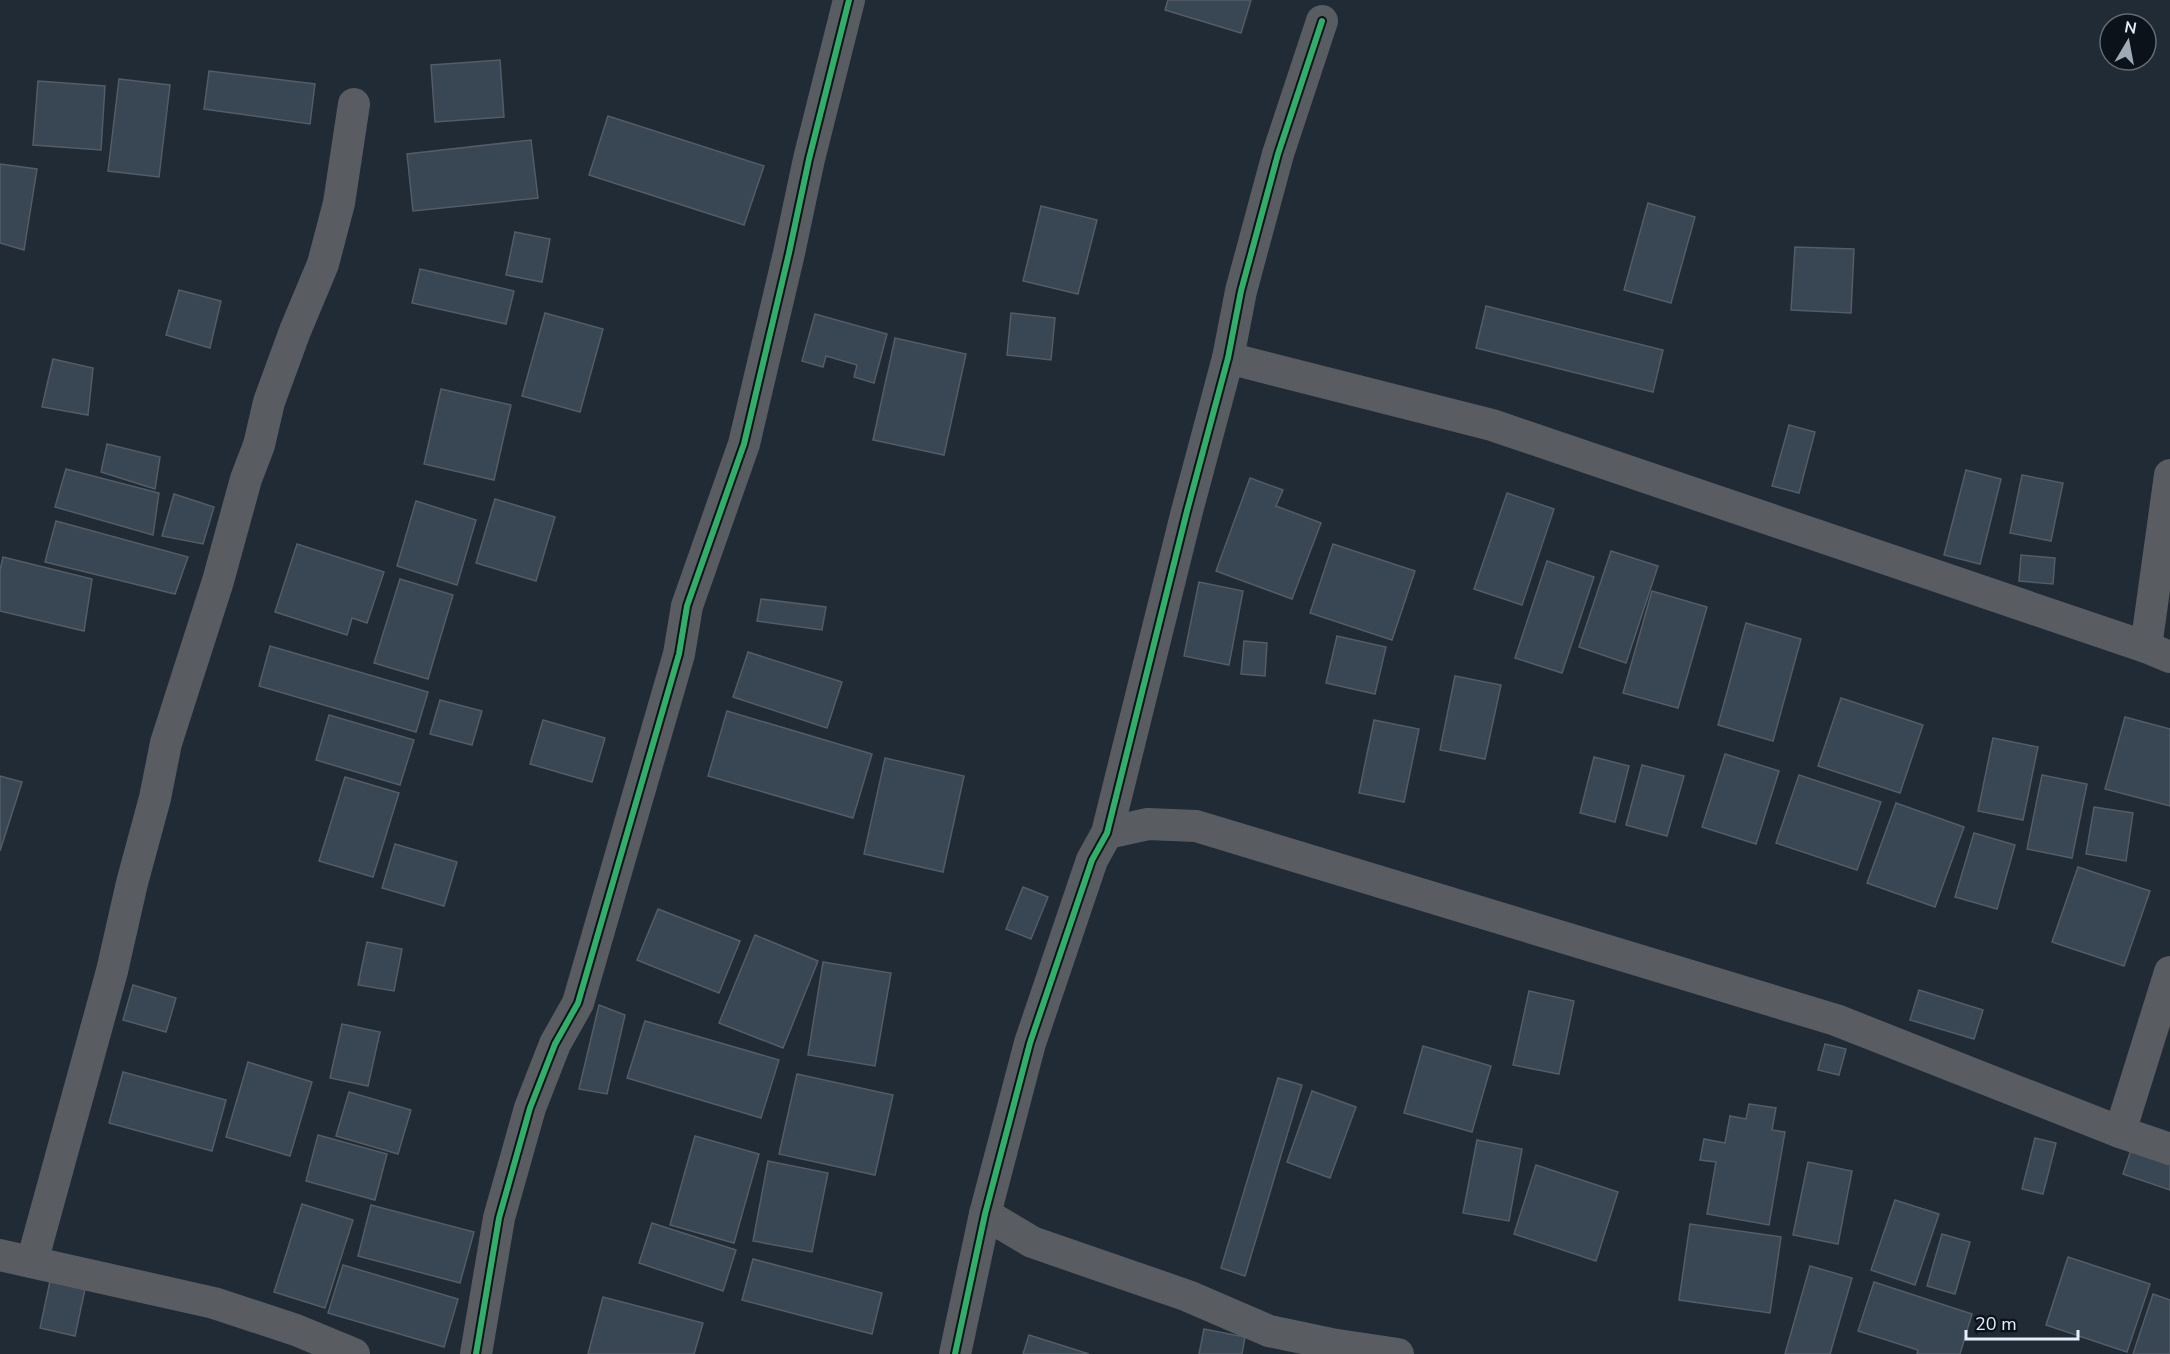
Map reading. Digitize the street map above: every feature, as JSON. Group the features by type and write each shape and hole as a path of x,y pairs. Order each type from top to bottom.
{"street":[{"path":"476,1354 499,1218 530,1108 555,1044 578,1003 679,654 687,606 744,444 811,148 849,0"},
{"path":"955,1354 985,1214 1030,1043 1092,860 1107,833 1187,511 1228,358 1241,291 1278,154 1322,21"},
{"path":"32,1262 112,971 132,883 155,798 166,743 218,581 246,479 259,445 269,402 323,264 339,203 354,104"},
{"path":"1228,358 1492,425 2158,652 2170,475"},
{"path":"1107,833 1148,824 1196,826 1836,1020 2120,1132 2170,1149"},
{"path":"2120,1132 2170,972"},
{"path":"985,1214 1032,1242 1188,1296 1269,1331 1331,1344 1398,1354"},
{"path":"0,1255 214,1303 296,1330 354,1354"}],"building":[{"path":"1168,0 1251,0 1241,33 1165,10"},
{"path":"500,60 504,117 435,122 431,65"},
{"path":"209,71 315,84 310,124 204,109"},
{"path":"119,79 170,85 159,177 108,171"},
{"path":"38,81 105,86 101,150 33,145"},
{"path":"608,116 764,166 744,225 589,175"},
{"path":"531,140 538,198 413,211 407,154"},
{"path":"0,164 37,169 24,250 0,243"},
{"path":"1648,203 1695,217 1671,303 1624,290"},
{"path":"1041,206 1097,220 1078,294 1023,281"},
{"path":"515,232 550,239 542,282 506,275"},
{"path":"1795,247 1854,249 1851,313 1791,310"},
{"path":"420,269 514,291 506,324 412,303"},
{"path":"179,290 221,301 210,348 166,335"},
{"path":"1486,306 1663,350 1653,392 1476,348"},
{"path":"545,313 603,329 580,412 522,396"},
{"path":"1011,313 1055,318 1051,360 1007,355"},
{"path":"815,314 887,334 874,383 854,377 857,365 826,356 823,367 802,361"},
{"path":"895,338 966,354 944,455 873,440"},
{"path":"53,359 93,368 88,415 42,407"},
{"path":"441,389 511,405 494,480 424,464"},
{"path":"1789,425 1815,432 1799,493 1772,486"},
{"path":"107,444 160,457 155,489 101,472"},
{"path":"66,469 159,493 153,535 55,507"},
{"path":"1966,470 2001,479 1980,564 1944,555"},
{"path":"2022,475 2063,483 2051,541 2010,533"},
{"path":"1250,478 1283,490 1276,506 1321,523 1292,599 1216,571"},
{"path":"1507,493 1554,509 1522,605 1474,589"},
{"path":"174,494 214,507 203,544 162,536"},
{"path":"495,499 555,517 536,581 476,563"},
{"path":"416,501 476,520 457,585 397,566"},
{"path":"56,521 188,557 175,594 45,562"},
{"path":"297,544 384,572 367,623 352,618 347,635 275,612"},
{"path":"1333,544 1415,571 1392,640 1310,613"},
{"path":"1611,551 1658,566 1626,663 1579,647"},
{"path":"2021,555 2055,558 2053,584 2019,581"},
{"path":"3,557 92,579 84,631 0,611 0,570"},
{"path":"1547,561 1594,577 1562,673 1515,658"},
{"path":"400,579 453,595 428,679 374,663"},
{"path":"1199,582 1243,591 1229,665 1184,656"},
{"path":"1652,591 1707,607 1678,708 1623,693"},
{"path":"761,599 826,607 822,630 757,621"},
{"path":"1746,623 1801,639 1773,741 1718,725"},
{"path":"1337,636 1386,647 1375,694 1326,683"},
{"path":"1244,641 1267,643 1265,676 1241,674"},
{"path":"270,646 428,692 416,732 259,686"},
{"path":"748,652 842,682 827,728 733,697"},
{"path":"1455,676 1501,685 1485,759 1440,750"},
{"path":"1841,698 1923,725 1900,793 1818,766"},
{"path":"440,700 482,711 472,745 430,734"},
{"path":"727,711 872,754 853,818 708,776"},
{"path":"329,715 414,740 400,785 316,760"},
{"path":"2125,717 2170,729 2170,806 2105,789"},
{"path":"543,720 605,738 592,782 530,764"},
{"path":"1374,720 1419,729 1404,802 1359,793"},
{"path":"1993,738 2038,747 2023,820 1978,811"},
{"path":"1725,754 1779,771 1756,844 1702,827"},
{"path":"1594,757 1629,766 1615,822 1580,813"},
{"path":"885,758 964,776 943,872 864,854"},
{"path":"1642,765 1684,776 1667,836 1626,825"},
{"path":"1799,775 1881,802 1857,870 1776,843"},
{"path":"2042,775 2087,784 2072,858 2027,849"},
{"path":"0,776 22,782 0,851"},
{"path":"345,777 399,793 373,877 319,861"},
{"path":"1896,803 1964,827 1935,907 1867,883"},
{"path":"2094,807 2133,813 2126,861 2086,854"},
{"path":"1974,833 2015,845 1997,909 1955,897"},
{"path":"395,844 457,862 444,906 382,888"},
{"path":"2078,867 2150,891 2124,966 2052,942"},
{"path":"1023,887 1048,897 1031,939 1006,929"},
{"path":"658,909 740,941 719,993 637,960"},
{"path":"755,935 818,961 783,1048 719,1023"},
{"path":"367,942 402,949 394,991 358,985"},
{"path":"823,962 891,973 875,1066 808,1055"},
{"path":"133,985 176,998 166,1032 123,1020"},
{"path":"1919,990 1983,1010 1974,1039 1910,1020"},
{"path":"1529,991 1574,1001 1559,1074 1513,1065"},
{"path":"599,1005 625,1015 607,1094 579,1089"},
{"path":"645,1021 779,1060 761,1118 627,1078"},
{"path":"342,1024 380,1032 368,1086 330,1078"},
{"path":"1825,1044 1846,1049 1839,1075 1818,1070"},
{"path":"1423,1046 1491,1066 1472,1132 1404,1113"},
{"path":"248,1062 312,1082 290,1156 226,1137"},
{"path":"123,1072 226,1100 212,1151 109,1123"},
{"path":"797,1074 893,1095 875,1175 779,1154"},
{"path":"1278,1078 1302,1085 1245,1276 1221,1268"},
{"path":"1312,1091 1356,1107 1330,1178 1287,1162"},
{"path":"349,1092 411,1110 398,1154 336,1136"},
{"path":"1749,1104 1776,1108 1772,1130 1785,1132 1769,1225 1707,1214 1716,1162 1700,1160 1704,1139 1725,1143 1730,1116 1746,1119"},
{"path":"318,1135 387,1154 375,1200 306,1181"},
{"path":"695,1136 759,1154 734,1243 670,1225"},
{"path":"2035,1138 2056,1143 2043,1194 2022,1189"},
{"path":"1477,1140 1522,1149 1509,1221 1463,1213"},
{"path":"2133,1144 2170,1157 2170,1190 2123,1174"},
{"path":"768,1161 828,1173 812,1252 753,1241"},
{"path":"1808,1162 1852,1171 1838,1244 1793,1235"},
{"path":"1536,1165 1618,1192 1596,1261 1514,1234"},
{"path":"1895,1200 1939,1214 1915,1285 1871,1270"},
{"path":"302,1204 353,1220 325,1308 274,1292"},
{"path":"371,1205 474,1232 460,1283 358,1256"},
{"path":"652,1223 736,1250 723,1291 639,1263"},
{"path":"1690,1224 1781,1237 1770,1313 1679,1300"},
{"path":"1942,1234 1970,1242 1955,1294 1927,1286"},
{"path":"2068,1257 2150,1284 2127,1352 2046,1325"},
{"path":"753,1259 882,1293 872,1334 742,1300"},
{"path":"343,1265 458,1299 444,1347 328,1313"},
{"path":"1810,1266 1852,1278 1830,1354 1785,1354"},
{"path":"50,1281 85,1289 75,1336 40,1328"},
{"path":"1874,1282 1972,1314 1960,1354 1917,1354 1918,1350 1858,1331"},
{"path":"2153,1294 2170,1300 2170,1354 2133,1354"},
{"path":"603,1297 703,1323 694,1354 588,1354"},
{"path":"1204,1329 1245,1337 1242,1354 1199,1354"},
{"path":"1029,1335 1089,1354 1023,1354"}],"cycle path":[{"path":"476,1354 499,1218 530,1108 555,1044 578,1003 679,654 687,606 744,444 809,159 849,0"},
{"path":"955,1354 985,1214 1030,1043 1092,860 1107,833 1187,511 1228,358 1241,291 1278,154 1322,21"}]}
